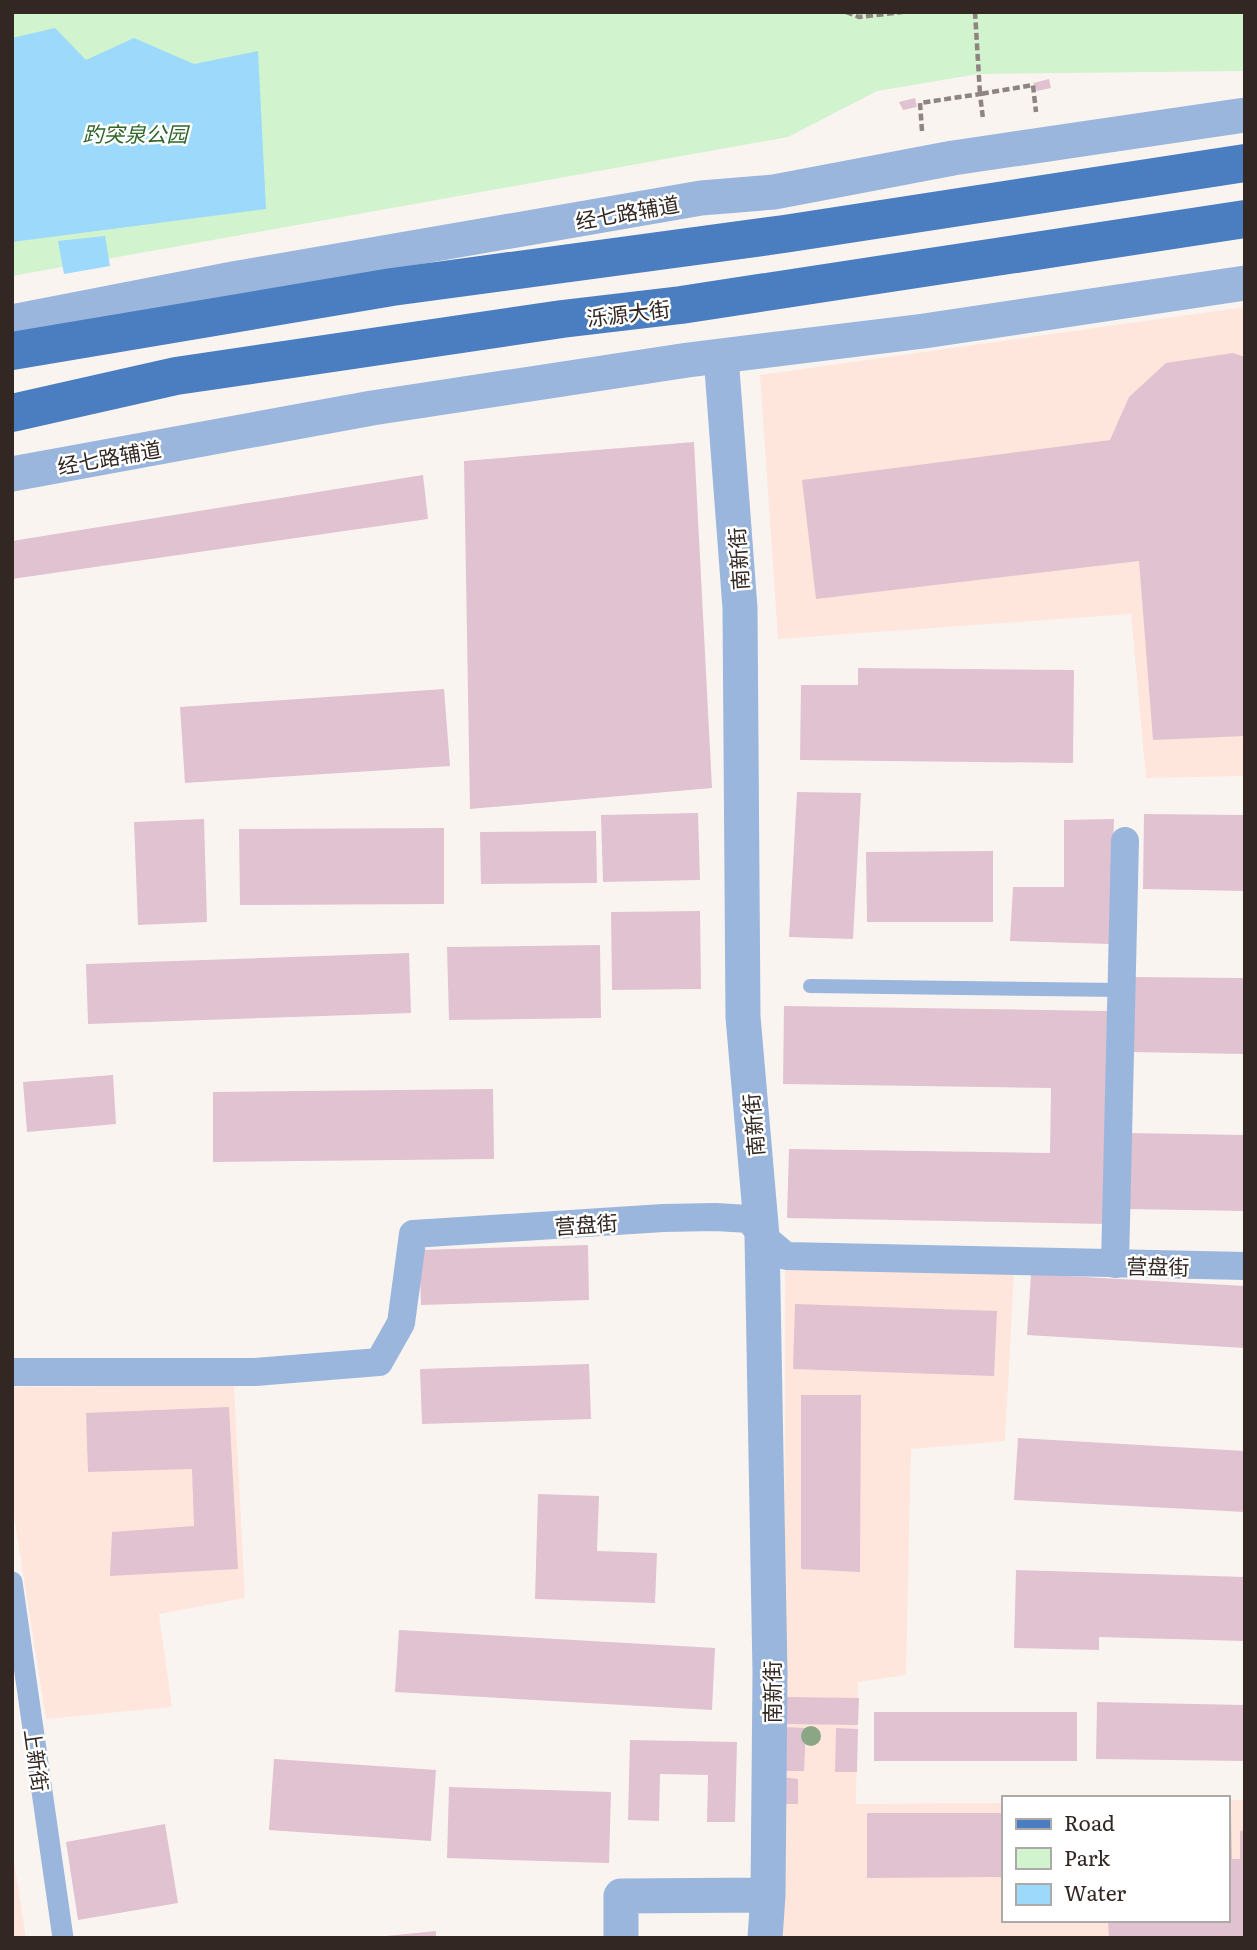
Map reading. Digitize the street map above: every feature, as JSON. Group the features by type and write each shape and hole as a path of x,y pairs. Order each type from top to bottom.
{"main road":[{"path":"12,351 392,287 784,234 1245,163"},
{"name":"泺源大街","path":"12,413 176,376 562,319 681,305 1245,219"}],"street":[{"name":"经七路辅道","path":"12,322 233,279 687,200 774,192 953,158 1245,115"},
{"name":"经七路辅道","path":"12,474 372,408 1245,283"},
{"name":"南新街","path":"721,356 740,608 743,1017 762,1236 770,1673 768,1895 765,1938"},
{"path":"1115,1264 1125,841"},
{"name":"营盘街","path":"12,1372 243,1372 379,1362 401,1323 413,1234 715,1217 749,1219 762,1236 786,1256 1245,1266"},
{"name":"上新街","path":"12,1582 63,1938"},
{"path":"621,1938 621,1896 768,1895"}],"lane":[{"path":"810,986 1121,990"}],"path":[{"path":"846,12 859,15 902,12"},
{"path":"975,12 983,120"},
{"path":"922,131 920,103 1032,85 1036,112"}],"shaded area":[{"path":"1245,307 1245,776 1146,778 1131,614 778,639 760,375"},
{"path":"785,1267 1014,1274 1005,1441 911,1449 906,1675 858,1682 856,1804 1002,1803 1002,1922 1229,1922 1229,1800 1245,1800 1245,1938 771,1938 784,1697"},
{"path":"234,1385 245,1598 159,1614 172,1707 46,1719 12,1504 12,1387"},
{"path":"12,1848 26,1938 12,1938"}],"green space":[{"name":"趵突泉公园","path":"12,12 1245,12 1245,71 978,74 877,91 788,137 12,276"}],"water":[{"path":"55,28 86,60 134,38 194,64 258,51 266,209 12,242 12,38"},
{"path":"105,236 110,266 64,274 58,241"}],"building":[{"path":"1049,79 1051,88 1037,91 1033,83"},
{"path":"915,98 917,107 903,110 899,102"},
{"path":"1233,353 1245,357 1245,736 1153,740 1139,561 816,599 802,480 1110,440 1129,397 1166,363"},
{"path":"694,442 712,788 470,809 464,461"},
{"path":"423,475 428,519 12,579 12,541"},
{"path":"858,668 1074,670 1073,763 800,760 801,685 858,685"},
{"path":"444,689 450,766 185,783 180,707"},
{"path":"797,792 861,793 853,939 789,937"},
{"path":"698,813 700,880 603,882 601,815"},
{"path":"1144,814 1245,815 1245,891 1143,889"},
{"path":"204,819 207,922 138,925 134,822"},
{"path":"1114,819 1110,944 1010,941 1013,887 1064,887 1064,820"},
{"path":"444,828 444,904 240,905 239,829"},
{"path":"596,831 597,883 481,884 480,832"},
{"path":"993,851 993,922 867,922 866,852"},
{"path":"700,911 701,989 612,990 611,912"},
{"path":"600,945 601,1018 449,1020 447,947"},
{"path":"409,953 411,1013 88,1024 86,964"},
{"path":"1131,977 1245,978 1245,1054 1129,1052"},
{"path":"784,1006 1109,1011 1105,1224 787,1218 789,1149 1050,1153 1051,1088 783,1084"},
{"path":"113,1075 116,1124 27,1132 23,1082"},
{"path":"493,1089 494,1159 213,1162 213,1092"},
{"path":"1128,1133 1245,1135 1245,1211 1126,1209"},
{"path":"588,1245 589,1300 421,1305 419,1250"},
{"path":"1031,1274 1245,1286 1245,1348 1027,1335"},
{"path":"795,1304 997,1311 994,1376 793,1369"},
{"path":"589,1364 591,1419 422,1424 420,1369"},
{"path":"801,1395 861,1395 860,1572 801,1569"},
{"path":"229,1407 238,1569 110,1576 112,1532 194,1526 192,1469 88,1472 86,1413"},
{"path":"1018,1438 1245,1451 1245,1512 1014,1500"},
{"path":"538,1494 599,1496 597,1551 657,1553 655,1603 535,1599"},
{"path":"1016,1570 1245,1577 1245,1641 1099,1637 1099,1650 1014,1648"},
{"path":"399,1630 715,1648 712,1710 395,1692"},
{"path":"784,1697 859,1698 858,1725 784,1724"},
{"path":"1097,1702 1245,1705 1245,1761 1096,1759"},
{"path":"874,1712 1077,1712 1077,1761 874,1761"},
{"path":"784,1727 806,1728 804,1771 782,1771"},
{"path":"836,1728 858,1729 857,1772 835,1772"},
{"path":"630,1740 737,1742 735,1822 707,1822 708,1775 660,1774 659,1821 628,1820"},
{"path":"274,1759 436,1770 431,1841 269,1830"},
{"path":"783,1777 798,1779 798,1804 782,1804"},
{"path":"449,1787 611,1792 609,1863 447,1858"},
{"path":"867,1813 1002,1813 1002,1877 867,1878"},
{"path":"1231,1813 1232,1859 1240,1859 1240,1831 1245,1830 1245,1938 1109,1938 1108,1922 1229,1922"},
{"path":"165,1824 178,1903 78,1920 66,1842"},
{"path":"436,1931 436,1938 386,1938 386,1936"}]}
